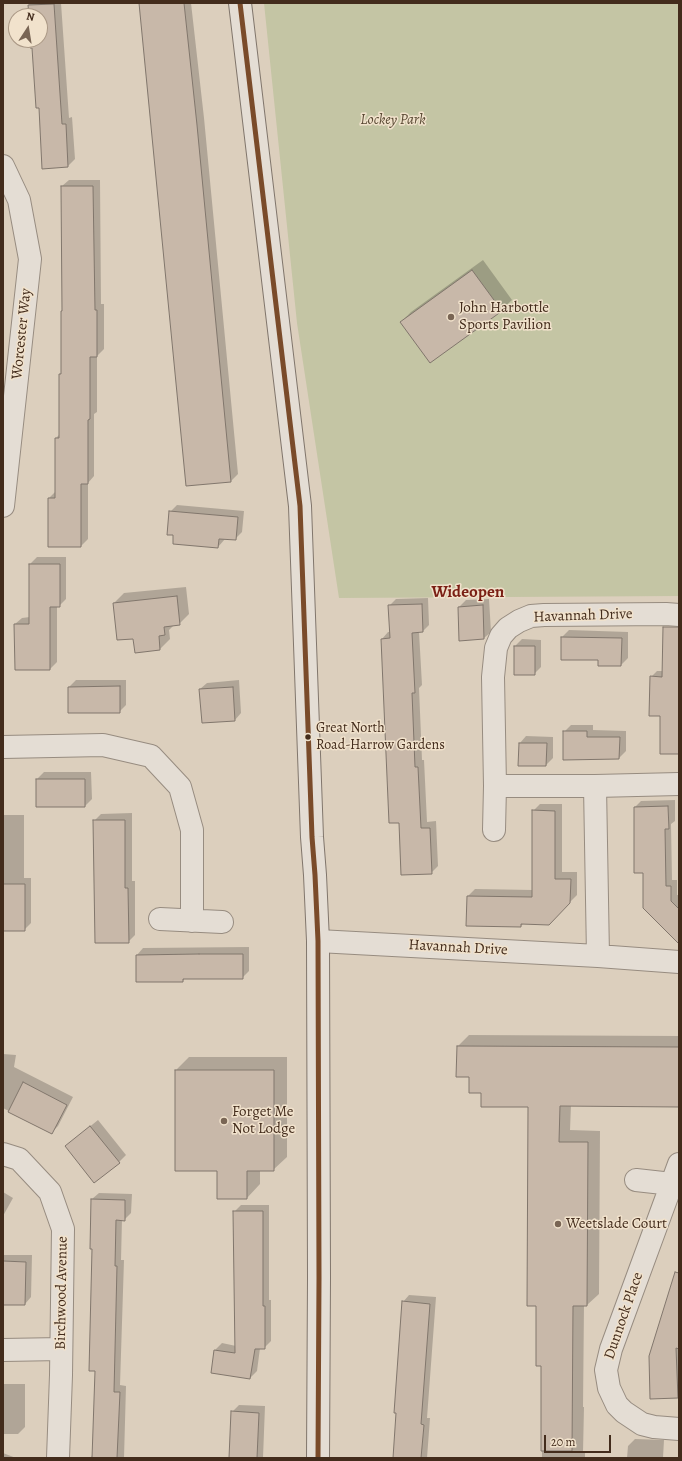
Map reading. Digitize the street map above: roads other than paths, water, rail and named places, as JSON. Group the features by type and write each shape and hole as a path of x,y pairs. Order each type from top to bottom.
{"street":[{"path":"240,3 300,506 312,837 318,941 318,1458"},
{"name":"Worcester Way","path":"3,166 19,200 30,259 3,506"},
{"name":"Havannah Drive","path":"494,830 494,662 500,636 508,628 531,616 679,615"},
{"path":"3,747 103,745 151,756 180,787 192,830 192,921"},
{"path":"495,786 679,784"},
{"path":"595,786 598,956"},
{"path":"160,919 222,922"},
{"name":"Havannah Drive","path":"318,941 598,956 679,962"},
{"name":"Birchwood Avenue","path":"3,1154 19,1159 50,1192 63,1229 58,1458"},
{"name":"Dunnock Place","path":"679,1164 676,1186 611,1349 606,1370 608,1388 617,1406 624,1412 642,1424 654,1427 679,1429"},
{"path":"636,1180 676,1186"},
{"path":"3,1350 61,1349"}],"place":[{"name":"John Harbottle Sports Pavilion","path":"451,317"},
{"name":"Great North Road-Harrow Gardens","path":"308,737"},
{"name":"Forget Me Not Lodge","path":"224,1121"},
{"name":"Weetslade Court","path":"558,1224"}],"district":[{"name":"Wideopen","path":"468,593"}],"park label":[{"name":"Lockey Park","path":"393,120"}]}
